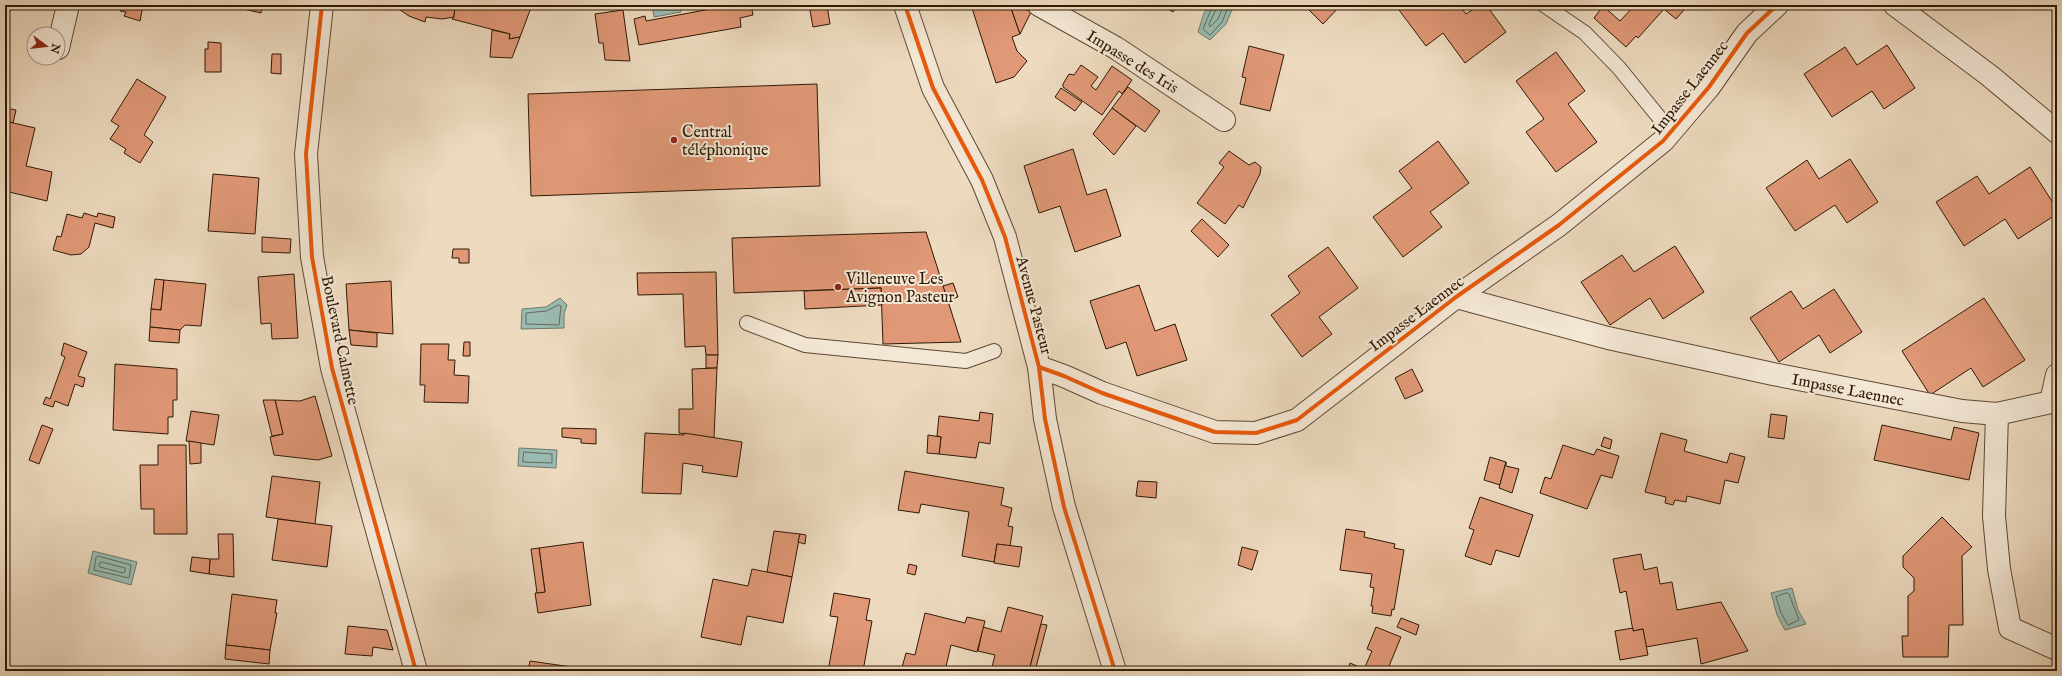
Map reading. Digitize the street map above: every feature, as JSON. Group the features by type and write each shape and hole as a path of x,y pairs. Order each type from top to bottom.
{"street":[{"path":"63,26 68,5"},
{"name":"Boulevard Calmette","path":"322,5 306,154 312,257 332,368 416,671"},
{"name":"Avenue Pasteur","path":"905,5 933,88 992,201 1005,237 1038,367 1045,420 1064,507 1115,671"},
{"name":"Impasse des Iris","path":"1039,5 1116,48 1224,120"},
{"name":"Impasse Laennec","path":"1038,367 1064,376 1102,393 1215,432 1256,433 1297,420 1456,297 1559,225 1663,141 1709,87 1747,32 1777,5"},
{"path":"1895,5 1990,76 2057,132"},
{"name":"Impasse Laennec","path":"1456,297 1608,338 1743,368 1962,411 1997,414 2051,402 2057,375"},
{"path":"1997,414 1994,516 1999,568 2010,628 2057,649"}],"lane":[{"path":"1544,5 1585,33 1619,68 1671,132"},
{"path":"747,323 805,346 966,361 994,351"}],"water":[{"path":"652,5 680,5 681,12 654,17"},
{"path":"1210,5 1234,5 1226,24 1210,40 1198,32 1204,13"},
{"path":"560,298 567,305 564,314 564,328 521,329 522,309 546,307"},
{"path":"519,448 557,450 556,468 518,466"},
{"path":"93,551 137,562 131,585 88,573"},
{"path":"1792,588 1798,610 1806,624 1785,630 1777,615 1771,593"}],"building":[{"path":"114,5 143,5 140,21 124,16 126,12 120,11 121,6"},
{"path":"226,5 263,5 261,13"},
{"path":"393,5 455,5 454,17 442,19 426,17 425,22 409,16"},
{"path":"455,5 498,5 513,8 513,5 532,5 520,37 509,39 510,34 452,19 454,17"},
{"path":"732,5 751,5 753,15 740,18 741,27 639,45 634,19 645,16 646,21"},
{"path":"809,5 827,5 830,24 813,27"},
{"path":"971,5 1010,5 1020,34 1012,37 1017,51 1027,61 1014,77 996,83"},
{"path":"1010,5 1017,5 1031,12 1020,34"},
{"path":"1162,5 1178,5 1173,12"},
{"path":"1304,5 1341,5 1323,24"},
{"path":"1459,5 1466,14 1479,5 1486,5 1506,32 1465,63 1443,33 1426,46 1396,6"},
{"path":"1594,5 1602,5 1620,21 1635,5 1682,5 1680,7 1684,10 1676,19 1664,9 1638,38 1636,36 1626,47 1594,18 1600,10"},
{"path":"623,10 630,61 605,60 603,43 599,43 595,14"},
{"path":"492,30 510,34 509,39 520,37 512,58 490,57"},
{"path":"208,42 221,43 221,72 205,72 205,49 208,49"},
{"path":"1887,45 1915,88 1884,109 1872,91 1832,117 1804,74 1845,47 1857,65"},
{"path":"1249,46 1284,55 1270,111 1240,104 1246,78 1242,77"},
{"path":"1556,52 1585,91 1568,104 1597,142 1556,172 1526,132 1544,119 1516,81"},
{"path":"272,54 281,54 281,74 271,73"},
{"path":"1081,65 1098,77 1091,86 1096,90 1112,66 1132,80 1122,94 1119,91 1102,115 1063,87 1063,84 1069,74 1074,75"},
{"path":"137,79 166,97 144,135 153,142 140,163 124,153 126,149 110,139 119,126 111,121"},
{"name":"Central téléphonique","path":"817,84 820,186 531,196 528,94"},
{"path":"1128,87 1160,111 1145,132 1112,108"},
{"path":"1061,88 1082,102 1075,111 1055,97"},
{"path":"5,108 16,110 13,123 5,121"},
{"path":"1112,108 1136,126 1114,155 1093,134"},
{"path":"5,121 35,128 26,166 52,172 47,201 5,191 7,173 5,172"},
{"path":"1438,141 1469,183 1430,212 1442,227 1403,257 1373,217 1412,188 1399,171"},
{"path":"1073,149 1087,195 1106,189 1121,236 1075,252 1060,206 1039,213 1024,166"},
{"path":"1229,151 1249,165 1255,162 1261,167 1260,174 1243,208 1239,205 1225,224 1197,203 1224,167 1219,163"},
{"path":"1850,159 1878,202 1847,223 1835,205 1795,231 1766,188 1807,160 1819,179"},
{"path":"2030,167 2057,209 2057,214 2018,239 2005,219 1964,246 1936,202 1977,176 1989,194"},
{"path":"213,174 259,178 255,234 208,231"},
{"path":"84,213 97,217 98,213 115,217 113,228 95,223 89,247 81,254 71,255 53,250 57,236 61,237 67,214 82,218"},
{"path":"1202,219 1229,245 1218,257 1191,231"},
{"name":"Villeneuve Les Avignon Pasteur","path":"926,232 961,342 883,344 881,288 734,293 732,238"},
{"path":"262,237 291,239 290,253 262,252"},
{"path":"1675,246 1704,292 1663,319 1650,298 1610,325 1581,282 1622,255 1634,272"},
{"path":"1328,247 1358,288 1319,317 1332,334 1302,357 1271,315 1300,293 1288,276"},
{"path":"453,249 469,249 469,263 459,263 459,258 452,258"},
{"path":"716,272 718,355 706,355 705,346 685,347 683,294 638,295 637,273"},
{"path":"294,274 298,338 272,339 271,323 261,324 258,277"},
{"path":"155,279 164,280 161,310 151,309"},
{"path":"164,280 206,284 201,326 185,325 180,330 150,327 151,309 161,310"},
{"path":"391,281 393,334 349,330 346,284"},
{"path":"953,283 958,297 948,300 943,286"},
{"path":"1139,285 1155,331 1175,324 1187,360 1137,376 1126,342 1106,349 1090,301"},
{"path":"881,288 882,305 805,309 804,291"},
{"path":"1834,289 1862,332 1830,353 1819,335 1779,362 1750,318 1791,291 1803,309"},
{"path":"1984,298 2025,360 1983,387 1971,368 1930,395 1902,351"},
{"path":"150,327 180,330 179,343 149,341"},
{"path":"349,330 377,333 377,347 351,345"},
{"path":"464,342 470,342 470,356 463,356"},
{"path":"64,343 87,352 78,376 85,378 83,387 75,384 68,406 55,401 53,407 43,404 46,397 50,399 65,357 61,355"},
{"path":"421,344 449,344 448,360 455,360 454,375 469,376 468,403 424,402 425,385 420,385"},
{"path":"706,355 718,355 717,368 706,368"},
{"path":"115,364 177,369 177,400 173,400 173,417 168,417 168,434 113,430"},
{"path":"717,368 714,438 679,433 679,409 693,409 692,369"},
{"path":"1412,369 1423,391 1405,399 1395,378"},
{"path":"315,396 332,456 318,460 274,455 270,437 283,434 275,400 300,401"},
{"path":"263,400 275,400 283,434 272,436"},
{"path":"191,411 219,415 214,445 186,441"},
{"path":"980,412 993,414 990,444 979,442 976,458 939,454 941,437 937,436 939,416 979,421"},
{"path":"1771,414 1787,416 1784,439 1768,437"},
{"path":"42,425 53,429 39,464 29,460"},
{"path":"1882,425 1951,440 1954,427 1979,433 1969,480 1874,460"},
{"path":"562,428 596,429 596,444 581,443 581,439 562,437"},
{"path":"645,433 684,435 684,433 742,442 737,477 702,472 703,466 683,463 681,494 642,493"},
{"path":"1661,433 1687,440 1684,451 1727,463 1730,453 1745,457 1738,483 1725,480 1720,504 1687,496 1686,502 1675,500 1673,505 1665,503 1666,497 1645,492"},
{"path":"928,435 941,437 939,454 927,453"},
{"path":"1604,437 1612,440 1610,449 1601,446"},
{"path":"189,441 201,443 201,463 190,464"},
{"path":"158,445 186,445 187,534 154,534 154,509 141,509 140,465 158,465"},
{"path":"1563,445 1594,455 1597,449 1619,456 1612,478 1601,475 1587,509 1540,493 1545,477 1551,479"},
{"path":"1490,457 1506,462 1500,485 1484,480"},
{"path":"1506,462 1506,466 1519,469 1512,493 1499,488"},
{"path":"905,471 1004,488 1001,505 1012,508 1008,526 1013,527 1010,546 997,544 994,562 962,556 969,512 921,504 919,513 898,510"},
{"path":"272,476 320,482 315,524 266,517"},
{"path":"1138,481 1157,482 1156,498 1136,496"},
{"path":"1480,497 1533,515 1519,557 1496,550 1491,565 1465,556 1474,530 1469,528"},
{"path":"1942,517 1972,547 1962,556 1963,625 1949,625 1948,657 1903,657 1902,636 1908,636 1908,596 1914,591 1914,578 1903,567 1903,556"},
{"path":"278,519 332,526 327,567 272,560"},
{"path":"1346,529 1365,532 1364,537 1395,544 1394,548 1404,550 1394,610 1392,609 1391,616 1372,613 1373,606 1371,606 1374,588 1370,587 1372,574 1340,570"},
{"path":"774,531 800,534 792,577 767,572"},
{"path":"218,534 233,534 234,577 209,574 210,559 219,559"},
{"path":"800,534 806,535 805,544 798,542"},
{"path":"583,542 591,605 538,613 535,593 545,592 539,548"},
{"path":"997,544 1022,547 1019,567 994,563"},
{"path":"1242,547 1258,551 1252,570 1238,565"},
{"path":"539,548 545,592 537,593 531,549"},
{"path":"1641,554 1644,570 1657,567 1660,584 1672,582 1677,610 1721,602 1748,651 1701,664 1697,638 1646,647 1643,629 1633,631 1626,591 1620,593 1613,559"},
{"path":"192,557 210,559 209,574 190,571"},
{"path":"909,564 917,566 915,575 907,573"},
{"path":"752,569 792,577 783,623 747,616 741,645 701,637 713,579 748,586"},
{"path":"834,593 870,599 866,620 872,621 863,671 828,671 838,617 830,616"},
{"path":"232,594 277,600 275,613 277,613 270,650 226,645"},
{"path":"1008,607 1043,616 1029,671 991,671 995,655 978,651 983,627 1001,632"},
{"path":"925,613 965,623 967,617 985,621 977,652 951,645 945,671 901,671 906,653 915,655"},
{"path":"1401,618 1419,625 1416,635 1397,627"},
{"path":"1041,624 1047,625 1035,671 1029,671"},
{"path":"348,626 387,630 393,650 373,647 372,656 345,654"},
{"path":"1376,627 1401,637 1387,671 1347,671 1350,663 1364,669 1372,651 1367,649"},
{"path":"1633,628 1633,631 1643,629 1648,655 1620,660 1615,631"},
{"path":"226,645 270,650 269,664 225,659"},
{"path":"530,661 586,669 586,671 528,671"},
{"path":"1842,668 1851,669 1851,671 1841,671"}],"cycle path":[{"path":"322,5 306,154 312,257 332,368 416,671"},
{"path":"905,5 933,88 982,180 1005,237 1039,367 1045,419 1064,507 1115,671"},
{"path":"1039,367 1064,376 1102,393 1215,432 1256,433 1297,420 1456,297 1559,225 1663,141 1709,87 1747,33 1777,5"}],"place":[{"name":"Central téléphonique","path":"674,140"},
{"name":"Villeneuve Les Avignon Pasteur","path":"838,287"}]}
